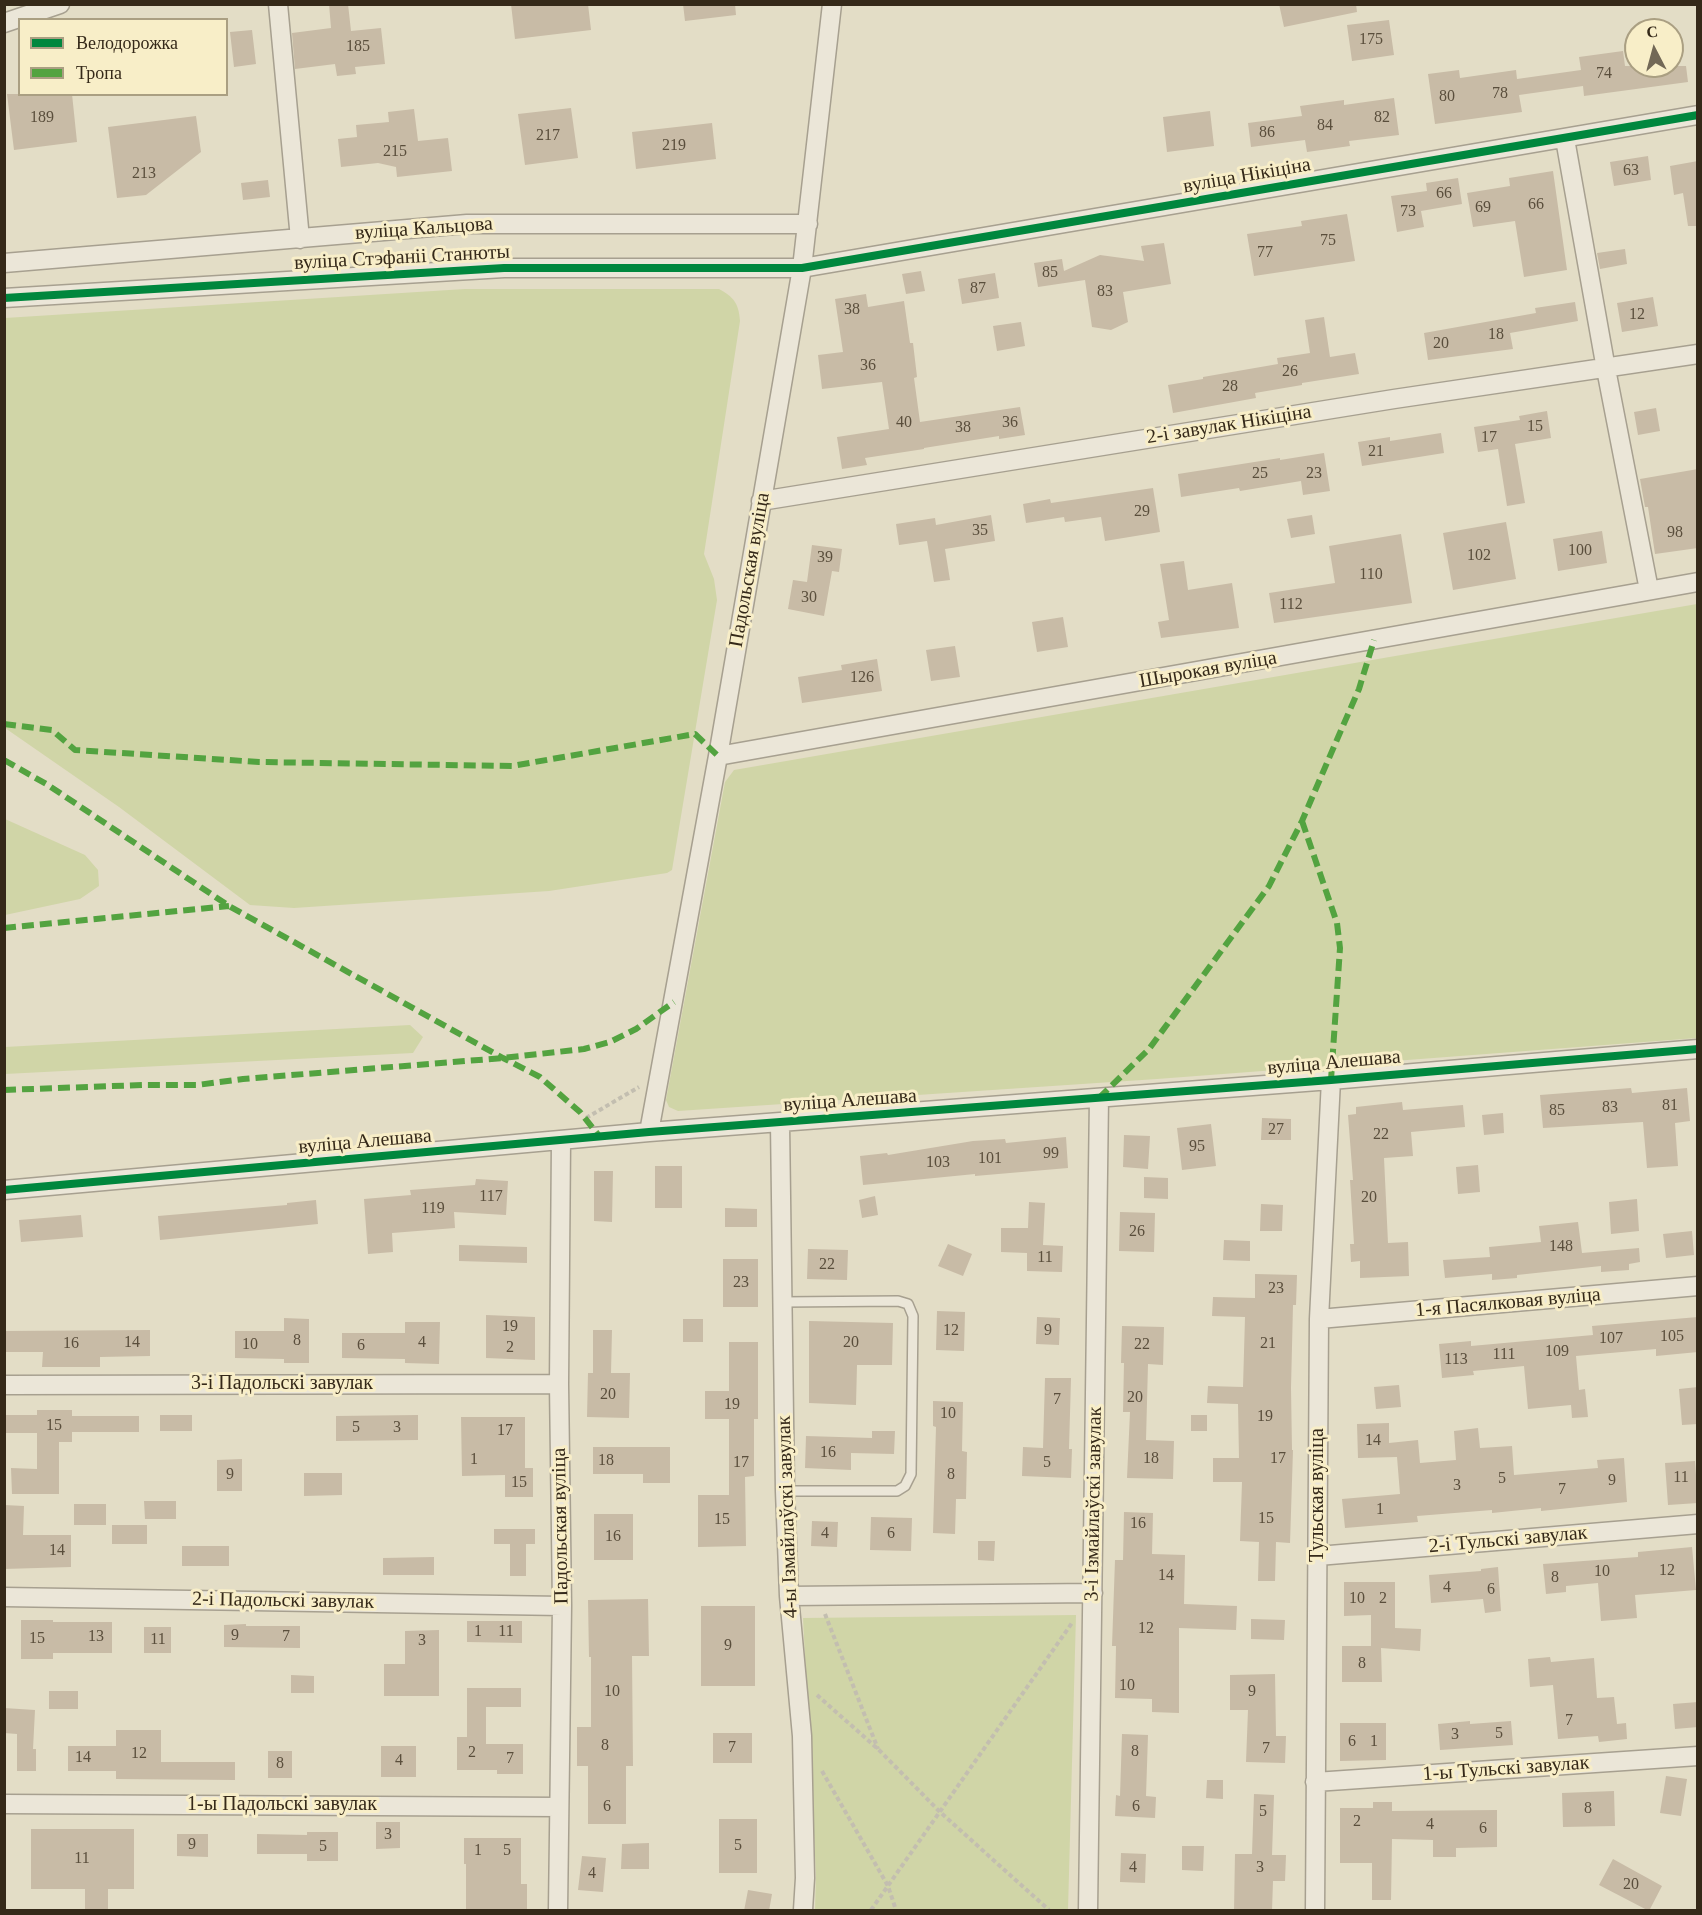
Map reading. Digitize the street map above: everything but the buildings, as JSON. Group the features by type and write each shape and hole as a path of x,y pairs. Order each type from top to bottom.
{"street":[{"path":"19,18 60,4"},
{"path":"278,4 300,239"},
{"name":"Падольская вуліца","path":"649,1132 718,756 802,268 832,4"},
{"name":"вуліца Нікіціна","path":"802,268 1698,116"},
{"path":"1565,139 1606,369 1649,590"},
{"name":"вуліца Кальцова","path":"4,263 467,224 808,224"},
{"name":"вуліца Стэфаніі Станюты","path":"4,298 504,268 802,268"},
{"name":"2-і завулак Нікіціна","path":"761,501 1394,399 1698,354"},
{"name":"Шырокая вуліца","path":"718,756 1698,582"},
{"name":"вуліца Алешава","path":"4,1190 649,1132 1331,1080 1698,1049"},
{"name":"Тульская вуліца","path":"1315,1911 1319,1319 1331,1080"},
{"name":"3-і Ізмайлаўскі завулак","path":"1088,1911 1099,1098"},
{"name":"4-ы Ізмайлаўскі завулак","path":"780,1123 785,1491 789,1596 802,1736 805,1878 803,1911"},
{"name":"Падольская вуліца","path":"558,1911 562,1606 559,1383 561,1141"},
{"name":"1-я Пасялковая вуліца","path":"1319,1319 1698,1286"},
{"name":"3-і Падольскі завулак","path":"4,1385 559,1383"},
{"name":"2-і Тульскі завулак","path":"1318,1556 1698,1524"},
{"path":"789,1596 1093,1593"},
{"name":"2-і Падольскі завулак","path":"4,1597 562,1606"},
{"name":"1-ы Тульскі завулак","path":"1315,1782 1698,1756"},
{"name":"1-ы Падольскі завулак","path":"4,1804 559,1807"}],"lane":[{"path":"783,1302 898,1301 908,1304 913,1316 911,1474 905,1485 897,1491 785,1491"}],"path":[{"path":"585,1119 645,1083"},
{"path":"818,1596 879,1750"},
{"path":"871,1911 1073,1621"},
{"path":"796,1677 879,1750 940,1812 1049,1911"},
{"path":"819,1766 888,1886 897,1911"}],"green space":[{"path":"465,289 719,289 732,298 737,306 740,321 704,554 714,579 717,600 672,870 667,873 549,891 294,908 250,905 119,807 5,728 5,318"},
{"path":"1697,604 1697,1038 1157,1079 678,1111 669,1107 666,1100 725,782 734,770"},
{"path":"5,819 85,855 98,870 99,886 80,899 5,915"},
{"path":"410,1025 423,1037 413,1053 5,1074 5,1047"},
{"path":"1076,1615 1068,1910 815,1910 816,1875 803,1618"}],"marked path":[{"path":"1099,1098 1149,1049 1269,886 1302,821 1359,689 1374,640"},
{"path":"4,724 52,730 75,750 259,762 512,766 695,734 718,756"},
{"path":"4,760 48,785 229,906 540,1077 580,1112 600,1137"},
{"path":"1302,821 1337,923 1340,948 1331,1080"},
{"path":"4,928 229,906"},
{"path":"4,1090 197,1085 584,1049 610,1042 636,1029 674,1002"}],"cycle path":[{"path":"4,298 504,268 802,268 1698,115"},
{"path":"4,1190 649,1132 1331,1080 1698,1049"}]}
